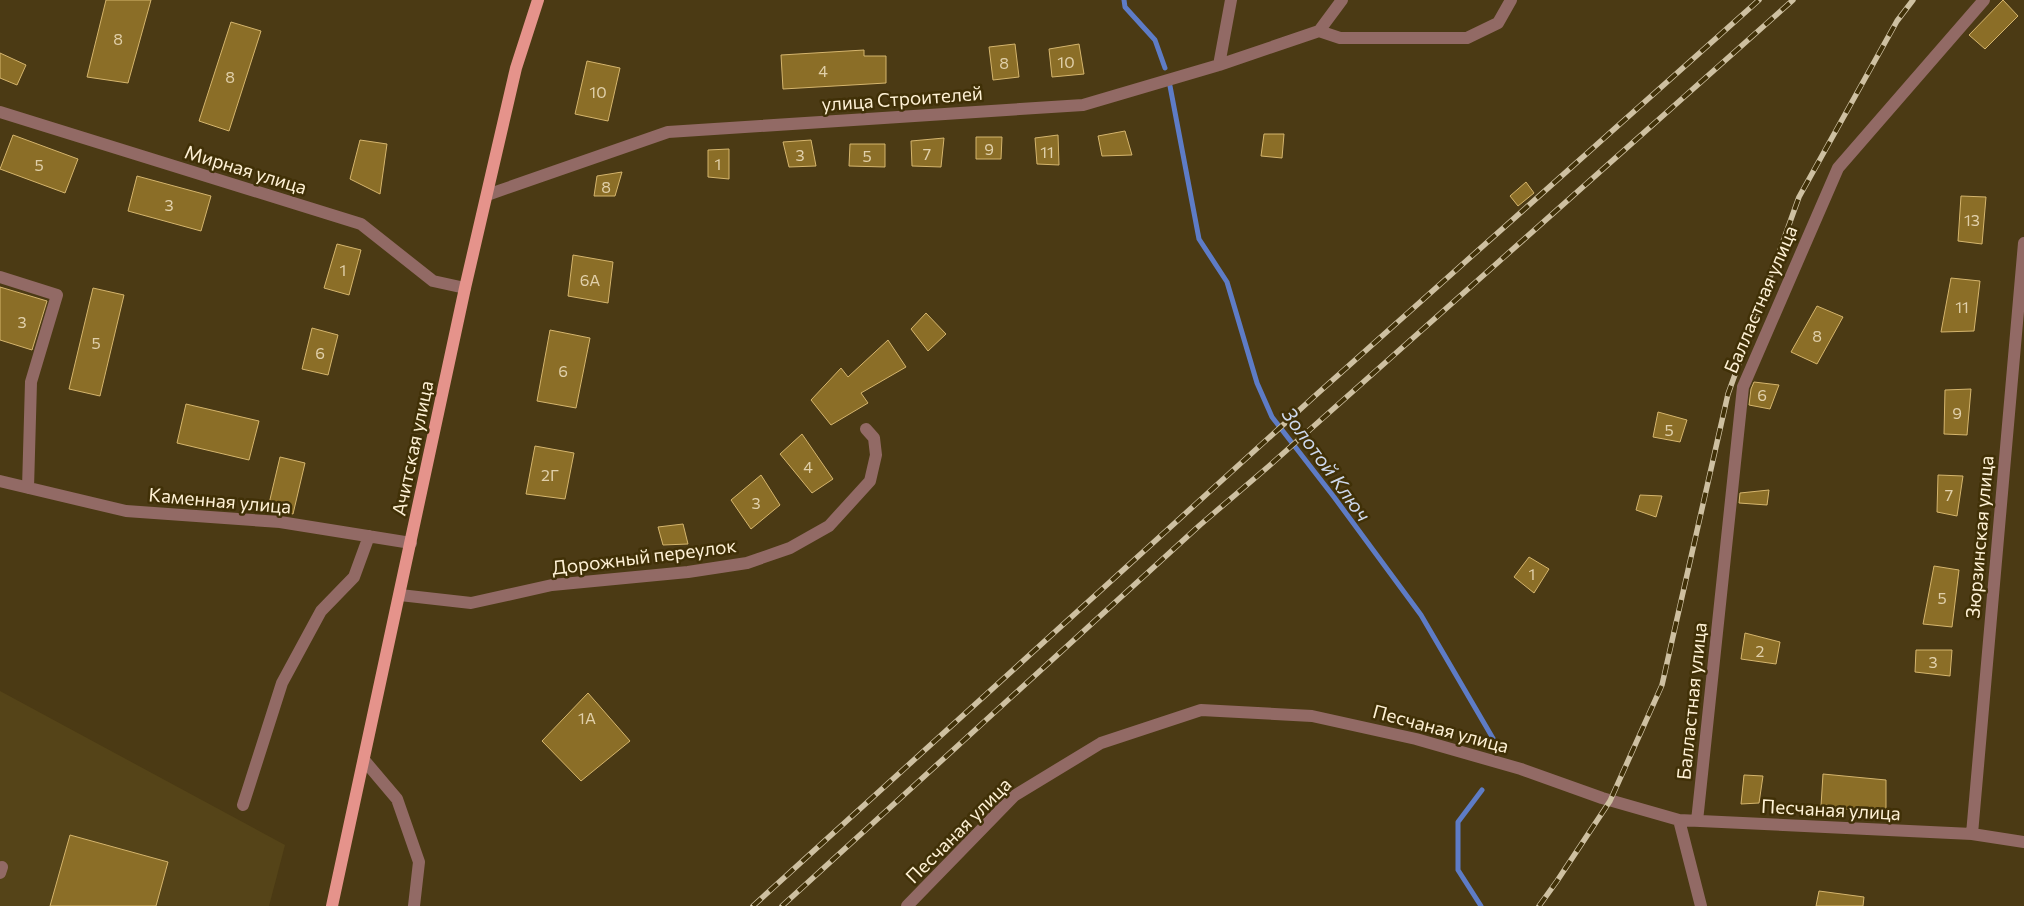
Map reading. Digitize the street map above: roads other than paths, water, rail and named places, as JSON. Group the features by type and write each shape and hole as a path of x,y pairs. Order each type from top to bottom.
{"main road":[{"name":"Ачитская улица","path":"332,906 487,195 516,68 538,0"}],"street":[{"path":"1219,64 1231,0"},
{"path":"1342,0 1319,31 1340,38 1467,38 1498,23 1511,0"},
{"name":"Балластная улица","path":"1697,821 1742,387 1838,168 1984,0"},
{"name":"улица Строителей","path":"487,195 668,132 1082,105 1219,64 1319,31"},
{"name":"Мирная улица","path":"0,112 361,224 433,280 466,288"},
{"name":"Зюрзинская улица","path":"1972,834 2024,243"},
{"path":"0,278 57,295 31,382 28,488"},
{"name":"Дорожный переулок","path":"400,595 471,603 552,585 688,572 747,563 790,548 829,526 870,481 876,455 874,438 866,429"},
{"name":"Каменная улица","path":"0,481 126,511 280,522 411,543"},
{"path":"243,806 282,683 321,611 354,577 369,536"},
{"name":"Песчаная улица","path":"908,906 1014,796 1101,742 1202,710 1312,716 1416,739 1522,769 1602,798 1679,820 1972,834 2024,842"},
{"path":"364,760 397,798 419,862 414,906"},
{"path":"1679,820 1701,906"}],"waterway":[{"name":"Золотой Ключ","path":"1124,0 1125,7 1155,40 1165,68"},
{"name":"Золотой Ключ","path":"1170,86 1199,239 1227,282 1257,383 1272,417 1421,615 1498,747"},
{"name":"Золотой Ключ","path":"1481,906 1458,870 1458,822 1482,790"}],"railway":[{"path":"753,906 1317,394 1759,0"},
{"path":"782,906 1200,525 1269,466 1793,0"},
{"path":"1539,906 1610,801 1662,685 1728,394 1799,197 1897,21 1913,0"}]}
